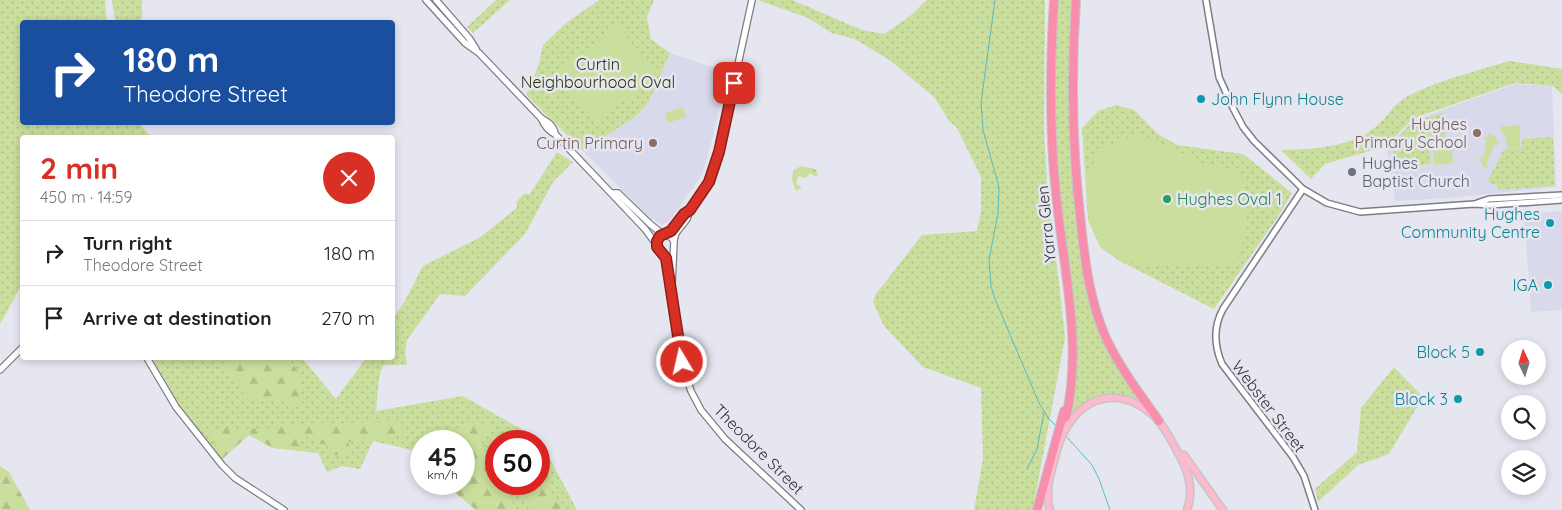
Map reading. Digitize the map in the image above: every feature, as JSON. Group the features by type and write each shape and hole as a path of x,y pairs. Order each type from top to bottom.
{"highway":[{"name":"Yarra Glen","path":"1037,510 1067,417 1073,362 1053,152 1051,67 1054,0"},
{"path":"1078,0 1074,131 1082,237 1088,278 1106,337 1119,362 1161,425"}],"main road":[{"path":"426,0 465,42 541,118 551,125 555,130 555,134 613,194 618,193 650,224 670,236 674,243 669,251 658,247 658,238 665,234"},
{"path":"436,0 469,38 478,53"},
{"name":"Theodore Street","path":"671,291 676,233 687,219 690,210 709,182 719,152 752,0"},
{"name":"Theodore Street","path":"613,194 650,235 666,258 684,370 691,391 701,410 725,439 801,510"},
{"name":"Theodore Street","path":"665,234 672,230 684,214 690,210"},
{"path":"0,370 20,350"},
{"path":"148,360 176,406 222,465 235,478 284,510"},
{"path":"1067,417 1097,400 1124,399 1138,404 1161,425 1223,510"},
{"path":"1161,425 1183,461 1189,476 1190,496 1187,510"},
{"path":"1049,510 1048,486 1058,445"}],"street":[{"path":"1206,0 1214,57 1221,82 1243,126 1267,154 1303,189 1327,203 1360,212 1562,200"},
{"name":"Webster Street","path":"1303,189 1223,309 1218,318 1215,335 1217,350 1222,364 1293,457 1304,476 1315,510"},
{"path":"1474,204 1489,199 1562,195"}],"shaded area":[{"name":"Curtin Primary","path":"670,53 727,72 702,175 670,220 662,225 650,218 583,151 635,117 649,102"},
{"name":"Hughes Primary School","path":"1514,84 1552,86 1556,187 1450,198 1395,201 1386,147 1412,121"},
{"path":"1562,211 1562,310 1531,312 1524,214"}],"green space":[{"path":"0,0 105,0 107,20 20,20 20,125 141,125 149,135 20,135 20,288 0,324"},
{"path":"112,0 142,0 142,20 115,20"},
{"path":"496,0 510,0 473,33 467,27"},
{"name":"Curtin Neighbourhood Oval","path":"599,0 654,0 647,17 651,39 670,53 649,102 635,117 583,151 526,95 538,67 543,45 565,24"},
{"path":"758,0 792,0 862,30 884,34 909,17 927,0 1045,0 1044,130 1048,198 1065,338 1034,510 974,510 983,459 981,388 923,367 884,326 873,302 876,294 922,235 977,231 981,211 981,177 957,128 949,121 935,98 891,61 855,39 832,33 808,18"},
{"path":"1056,0 1072,0 1070,81 1094,313 1145,407 1119,397 1082,406 1070,415 1076,364 1060,211 1054,115"},
{"path":"618,26 657,75 627,99 622,93 618,96 622,102 595,123 556,73"},
{"path":"1509,61 1562,69 1562,94 1553,86 1514,83 1412,119 1386,146 1325,164 1311,179 1281,150 1319,148 1344,143 1368,133 1397,104 1416,92 1455,77"},
{"name":"Hughes Oval 1","path":"1116,105 1134,110 1158,134 1177,145 1243,154 1292,193 1214,309 1118,260 1100,247 1088,220 1082,128 1098,111"},
{"path":"683,107 686,117 668,123 665,113"},
{"path":"1443,113 1446,132 1442,140 1448,148 1430,150 1431,164 1396,168 1392,145 1412,122"},
{"path":"1520,125 1520,147 1507,148 1506,137 1500,130 1500,127"},
{"path":"1490,134 1496,137 1498,144 1494,145 1486,165 1489,166 1485,168 1480,158 1484,156 1486,139 1483,139"},
{"name":"Hughes Oval 1","path":"1137,137 1153,139 1202,163 1241,171 1246,196 1247,218 1244,239 1236,263 1142,264 1118,258 1101,243 1094,231 1088,206 1087,172 1097,157 1111,144"},
{"path":"1553,137 1555,186 1498,190 1498,187 1488,181 1504,149 1522,148 1522,139"},
{"path":"1452,149 1453,163 1434,165 1433,151"},
{"path":"557,152 573,162 553,182 525,234 465,296 440,294 407,340 405,353 407,365 383,365 379,378 376,411 463,396 522,430 485,430 485,495 550,495 550,459 577,510 476,510 459,495 475,495 475,430 410,430 410,449 373,441 360,469 342,466 327,472 318,453 273,448 249,435 221,460 187,418 153,360 304,360 336,399 365,360 395,360 395,316 423,266 479,238 517,208 516,202 524,194 530,194"},
{"path":"801,166 815,169 818,174 816,177 810,173 806,178 798,176 796,184 802,187 796,191 792,180 793,171"},
{"path":"224,360 290,360 300,374 302,408 272,398 246,398 230,374"},
{"path":"1394,367 1423,397 1389,454 1358,465 1318,502 1315,489 1357,452 1361,408"},
{"path":"401,420 404,434 381,440 348,442 353,455 332,455 328,445 316,443 306,435 301,435 301,451 273,448 249,435 221,460 211,433 218,428 263,429 307,423"},
{"path":"468,421 490,427 485,430 478,440 485,446 485,495 514,495 512,510 476,510 458,495 475,495 475,430 455,430"},
{"path":"0,466 9,472 30,510 0,510"},
{"path":"550,490 562,510 532,510 533,508 525,495 550,495"}],"waterway":[{"path":"995,0 981,103 983,130 999,187 998,213 989,260 991,286 1039,403 1049,419 1057,427"},
{"path":"1027,469 1037,449 1044,413"},
{"path":"1065,435 1092,465 1110,510"}],"place":[{"name":"John Flynn House","path":"1201,99"},
{"name":"Hughes Primary School","path":"1477,133"},
{"name":"Curtin Primary","path":"653,143"},
{"name":"Hughes Baptist Church","path":"1352,172"},
{"name":"Hughes Oval 1","path":"1167,199"},
{"name":"Hughes Community Centre","path":"1550,223"},
{"name":"IGA","path":"1548,285"},
{"name":"Block 5","path":"1480,352"},
{"name":"Block 3","path":"1458,399"}],"route":[{"path":"682,362 666,258 657,247 657,241 660,236 671,231 684,214 690,210 709,182 719,152 734,83"}]}
